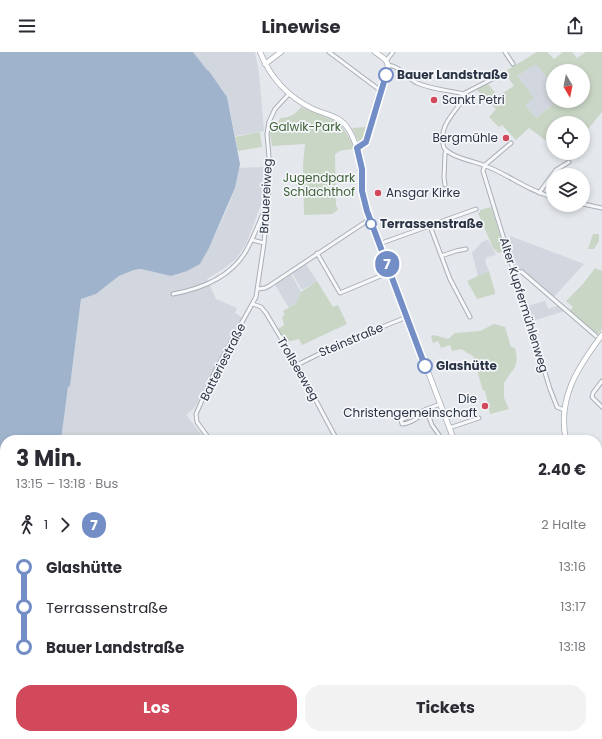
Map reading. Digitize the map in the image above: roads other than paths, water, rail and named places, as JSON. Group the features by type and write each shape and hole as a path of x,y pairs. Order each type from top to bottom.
{"main road":[{"path":"260,52 265,64 276,80 289,94 314,109 335,116 349,129 357,148 362,169 362,191 370,219 452,435"},
{"path":"265,64 281,52"},
{"path":"357,148 366,142 381,91 387,63 375,52"},
{"path":"565,435 564,410 566,398 574,376 584,359 602,335"}],"street":[{"path":"329,52 381,91"},
{"path":"393,52 387,63 397,67 412,80 425,86 463,94 500,75"},
{"path":"505,52 513,64"},
{"name":"Brauereiweg","path":"253,304 258,289 268,202 269,171 267,134 269,122 275,110 289,94"},
{"path":"463,94 464,98 452,113 444,128 442,144 446,150 455,155 485,165 539,193 546,195"},
{"path":"485,165 511,144"},
{"path":"445,185 444,177 446,150"},
{"path":"539,193 556,170 569,162"},
{"name":"Alter Kupfermühlenweg","path":"485,165 483,171 555,403 559,409 564,410"},
{"path":"173,294 198,288 226,273 243,256 252,240 268,202"},
{"path":"590,205 602,208"},
{"path":"379,244 476,209"},
{"path":"258,289 269,286 370,219"},
{"path":"430,226 450,279 470,317"},
{"path":"252,240 264,242"},
{"path":"441,256 466,249"},
{"path":"317,253 340,293 390,272"},
{"path":"514,271 522,272 596,336"},
{"name":"Trollseeweg","path":"253,304 261,306 264,309 297,364 334,435"},
{"name":"Batteriestraße","path":"206,435 197,422 196,414 215,371 253,304"},
{"name":"Steinstraße","path":"297,364 329,348 407,317"},
{"path":"602,381 592,395 593,399 602,407"},
{"path":"418,412 419,416 417,419 402,424 401,420 418,412 440,404"},
{"path":"426,409 432,425 439,435"},
{"path":"449,428 479,418"}],"water":[{"path":"0,52 193,52 209,71 227,97 240,164 235,188 209,248 200,264 187,271 171,276 141,269 134,270 119,276 96,294 81,299 70,386 68,387 62,435 0,435"}],"place":[{"name":"Bauer Landstraße","path":"386,75"},
{"name":"Sankt Petri","path":"434,100"},
{"name":"Bergmühle","path":"506,138"},
{"name":"Ansgar Kirke","path":"378,193"},
{"name":"Terrassenstraße","path":"371,224"},
{"name":"Glashütte","path":"425,366"},
{"name":"Die Christengemeinschaft","path":"485,406"}],"park label":[{"name":"Galwik-Park","path":"305,127"},
{"name":"Jugendpark Schlachthof","path":"319,185"}]}
